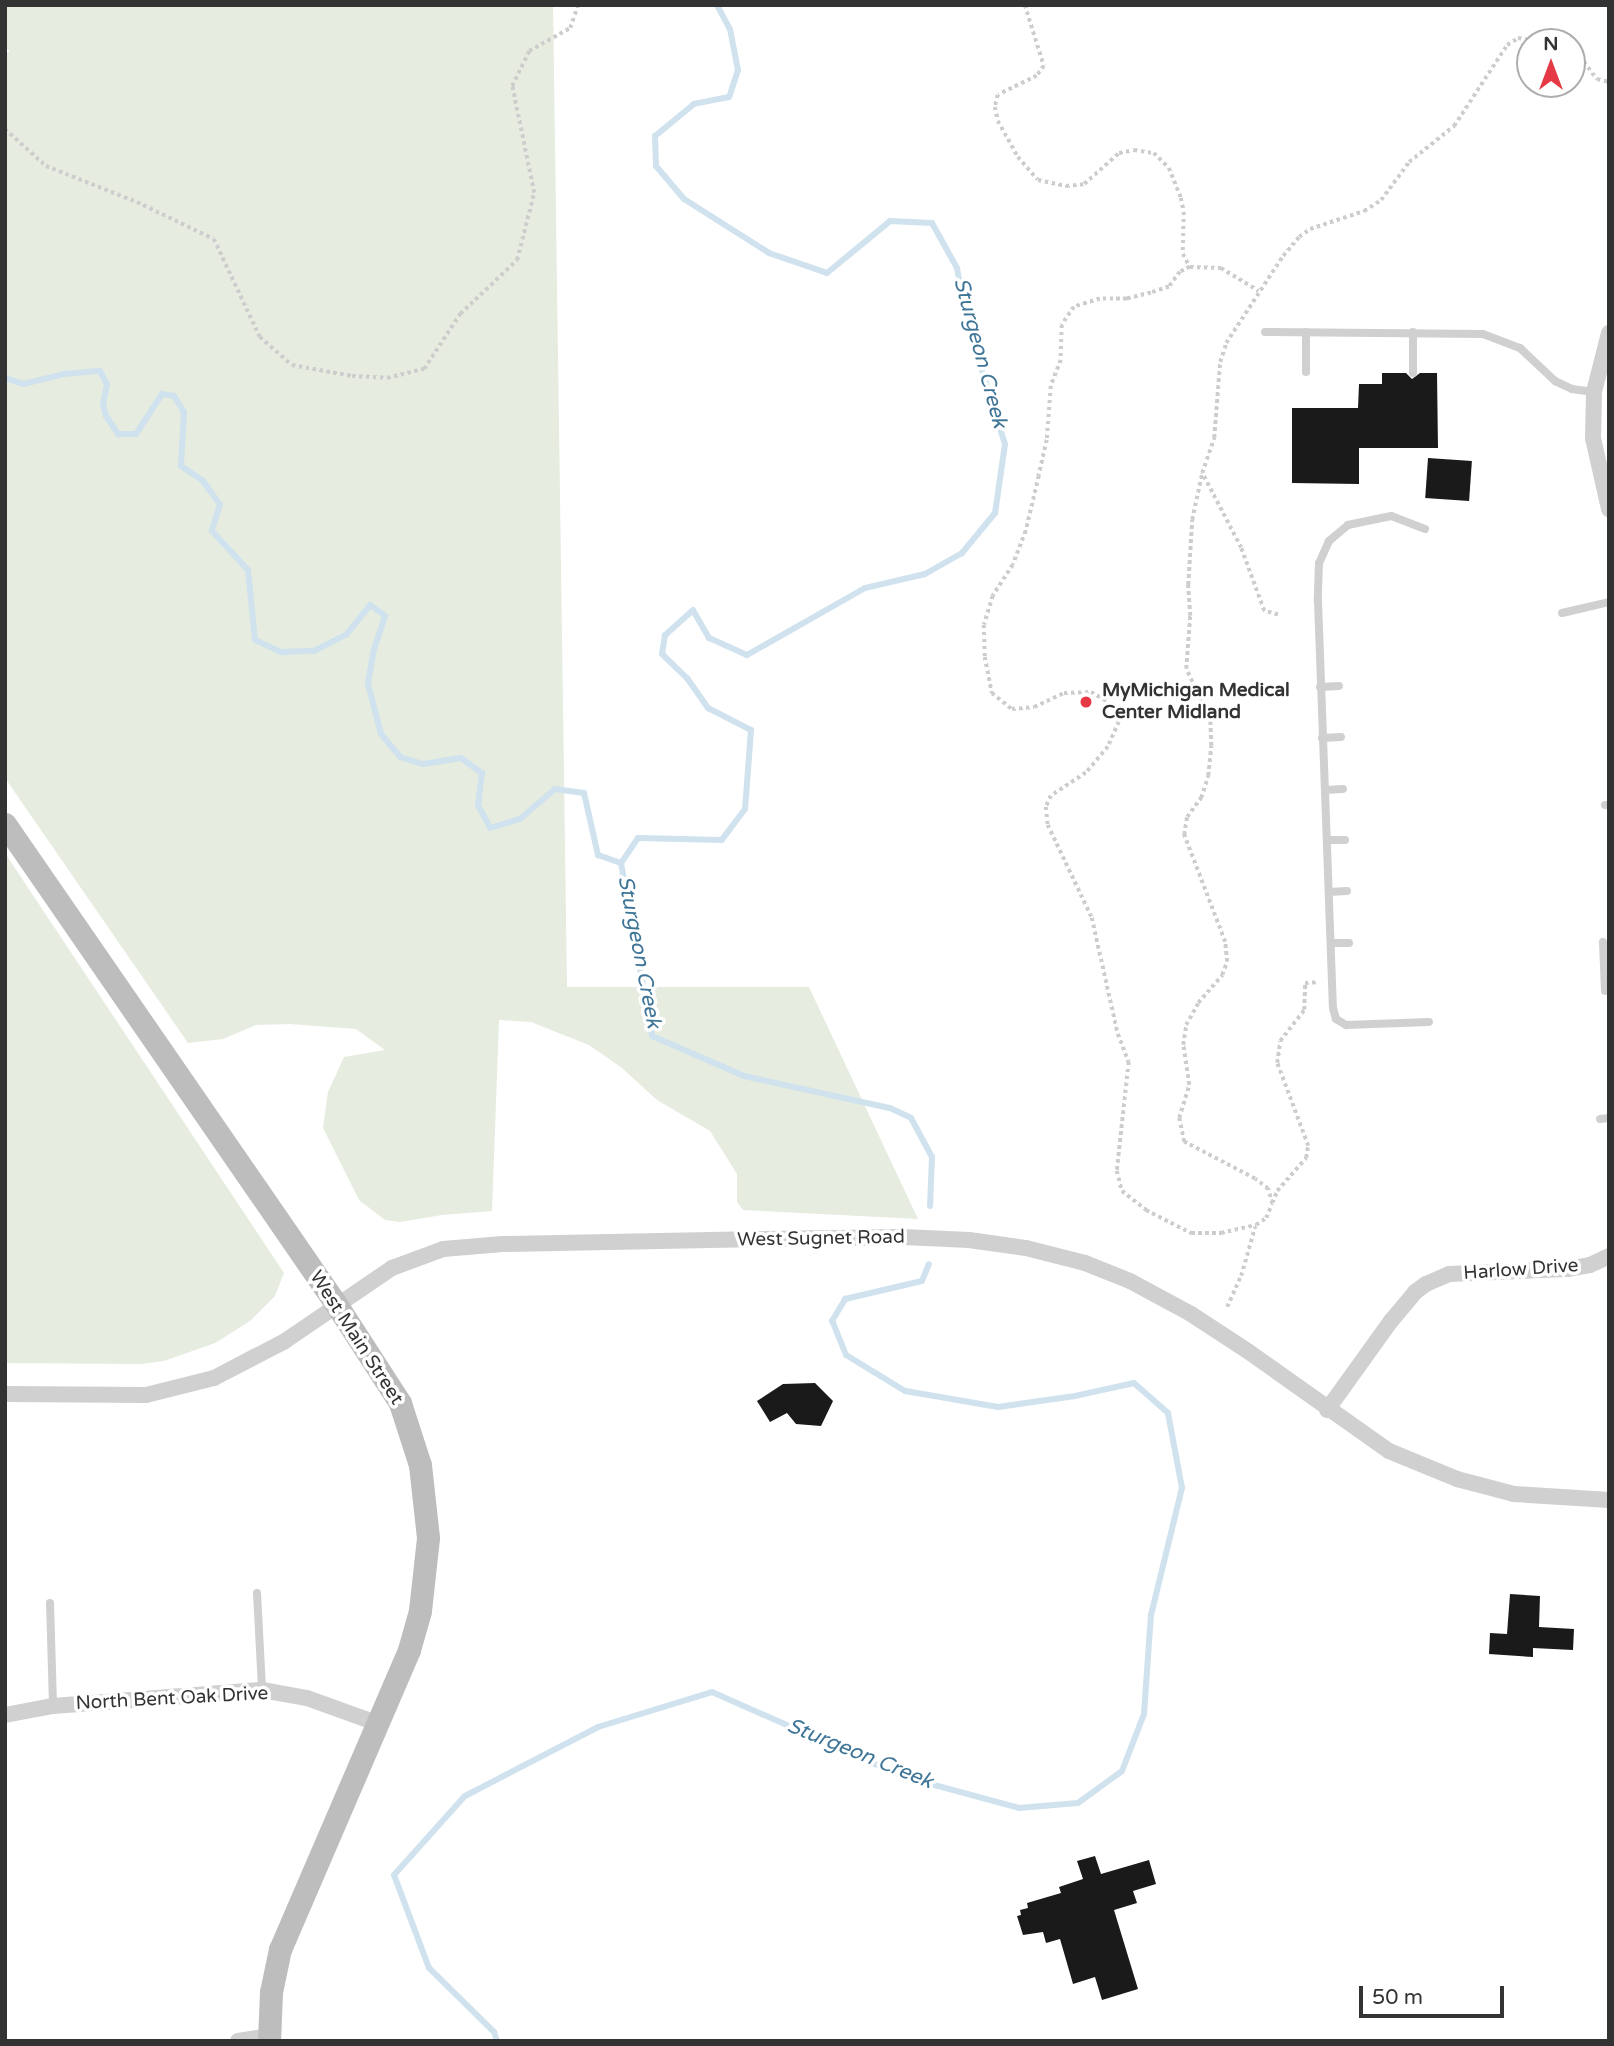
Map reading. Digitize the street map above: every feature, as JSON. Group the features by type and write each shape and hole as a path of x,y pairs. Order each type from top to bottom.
{"street":[{"path":"1609,334 1594,392 1594,438 1609,509"},
{"name":"West Main Street","path":"5,824 336,1304 400,1403 412,1434 426,1501 428,1538 420,1611 409,1650 280,1949 271,1992 269,2038"},
{"name":"West Sugnet Road","path":"5,1394 146,1395 214,1378 285,1341 392,1268 443,1248 503,1244 852,1238 969,1240 1038,1251 1085,1263 1130,1281 1191,1314 1249,1352 1327,1410 1389,1451 1457,1479 1514,1494 1609,1500"},
{"name":"Harlow Drive","path":"1327,1410 1391,1321 1415,1292 1426,1284 1449,1274 1567,1269 1590,1265 1609,1256"},
{"name":"North Bent Oak Drive","path":"5,1715 54,1706 262,1690 307,1698 376,1723"},
{"path":"238,2041 269,2038"}],"lane":[{"path":"1265,332 1483,334 1520,348 1555,381 1572,389 1594,392"},
{"path":"1306,332 1306,372"},
{"path":"1413,332 1413,373"},
{"path":"1425,529 1391,516 1348,525 1329,541 1319,563 1320,687 1336,1019 1346,1025 1429,1022"},
{"path":"1562,613 1609,603"},
{"path":"1320,687 1339,686"},
{"path":"1322,738 1341,737"},
{"path":"1325,790 1343,789"},
{"path":"1327,840 1345,840"},
{"path":"1329,892 1347,891"},
{"path":"1603,942 1605,991"},
{"path":"1331,943 1349,943"},
{"path":"257,1593 262,1690"},
{"path":"50,1603 54,1706"}],"path":[{"path":"5,129 46,166 137,202 215,239 260,337 292,365 352,376 387,378 424,369 460,314 517,260 534,193 512,86 529,51 570,28 578,5"},
{"path":"1025,5 1044,66 1037,76 998,95 995,107 998,121 1018,157 1038,180 1066,186 1084,184 1119,153 1134,150 1154,153 1169,168 1181,198 1184,212 1183,254 1190,267"},
{"path":"1272,1204 1268,1189 1255,1179 1184,1142 1179,1118 1189,1085 1183,1045 1186,1025 1198,1003 1222,975 1227,962 1226,942 1184,835 1187,817 1201,798 1208,776 1211,746 1210,720 1186,670 1192,520 1213,438 1220,362 1226,344 1283,256 1310,229 1348,218 1381,200 1409,162 1454,126 1507,45 1516,39"},
{"path":"1586,64 1597,79 1609,82"},
{"path":"1260,291 1221,268 1190,267 1180,272 1169,287 1127,299 1100,299 1074,307 1062,325 1061,360 1051,386 1047,440 1026,531 1013,565 993,596 987,615 985,657 992,693 1012,709 1034,707 1064,693 1091,692 1112,704 1119,722 1108,747 1086,773 1051,796 1046,807 1048,825 1092,918 1118,1034 1129,1062 1118,1145 1117,1171 1122,1191 1146,1210 1191,1233 1221,1233 1256,1225 1266,1218 1277,1191 1306,1158 1308,1146 1277,1063 1280,1041 1304,1010 1305,983 1319,982"},
{"path":"1202,473 1241,548 1264,611 1278,615"},
{"path":"1227,1307 1241,1276 1256,1225"}],"shaded area":[{"path":"5,5 553,5 567,987 809,987 918,1219 743,1210 737,1202 737,1174 710,1131 657,1100 622,1068 589,1045 531,1022 499,1020 492,1211 400,1222 385,1220 359,1200 323,1128 328,1092 344,1057 385,1050 356,1029 290,1024 256,1025 223,1039 188,1043 5,778 5,54 10,51 5,48"},
{"path":"5,853 284,1273 275,1296 250,1321 215,1343 164,1361 141,1364 5,1363"}],"building":[{"path":"1382,373 1406,373 1412,379 1420,373 1437,373 1438,448 1359,448 1359,484 1292,483 1292,408 1358,408 1359,384 1382,384"},
{"path":"1428,458 1472,461 1469,501 1425,498"},
{"path":"815,1383 833,1401 821,1426 796,1424 787,1413 770,1422 757,1401 783,1384"},
{"path":"1510,1594 1540,1596 1539,1627 1574,1629 1573,1650 1533,1648 1533,1657 1489,1654 1490,1633 1507,1634"},
{"path":"1095,1856 1101,1874 1149,1860 1156,1884 1133,1891 1137,1903 1114,1910 1138,1989 1102,2000 1095,1977 1073,1984 1060,1939 1046,1943 1043,1932 1023,1935 1017,1916 1021,1915 1020,1910 1028,1908 1027,1903 1061,1893 1059,1887 1083,1879 1077,1861"}],"waterway":[{"name":"Sturgeon Creek","path":"717,5 730,29 738,70 729,97 694,104 655,136 656,166 684,199 769,253 827,273 890,221 932,223 957,268 966,319 1005,444 995,513 962,553 925,574 865,588 747,655 709,638 693,610 665,635 662,654 687,678 708,708 751,730 745,809 722,840 638,838 621,863 652,1036 744,1076 890,1108 911,1118 932,1157 930,1206"},
{"path":"5,378 23,384 64,374 100,371 107,384 103,404 106,416 118,434 136,434 162,394 174,396 184,412 181,466 203,481 220,504 212,531 248,570 255,640 281,652 314,651 346,635 370,605 385,616 374,649 368,684 381,734 400,757 423,764 461,758 482,773 478,805 490,828 520,819 555,789 584,793 598,855 621,863"},
{"name":"Sturgeon Creek","path":"497,2041 494,2032 429,1968 394,1875 465,1796 598,1727 712,1692 905,1777 1019,1808 1078,1803 1122,1771 1144,1714 1151,1615 1182,1488 1168,1413 1134,1383 1075,1396 998,1407 905,1391 846,1355 832,1321 845,1299 922,1281 929,1264"}],"place":[{"name":"MyMichigan Medical Center Midland","path":"1086,702"}]}
